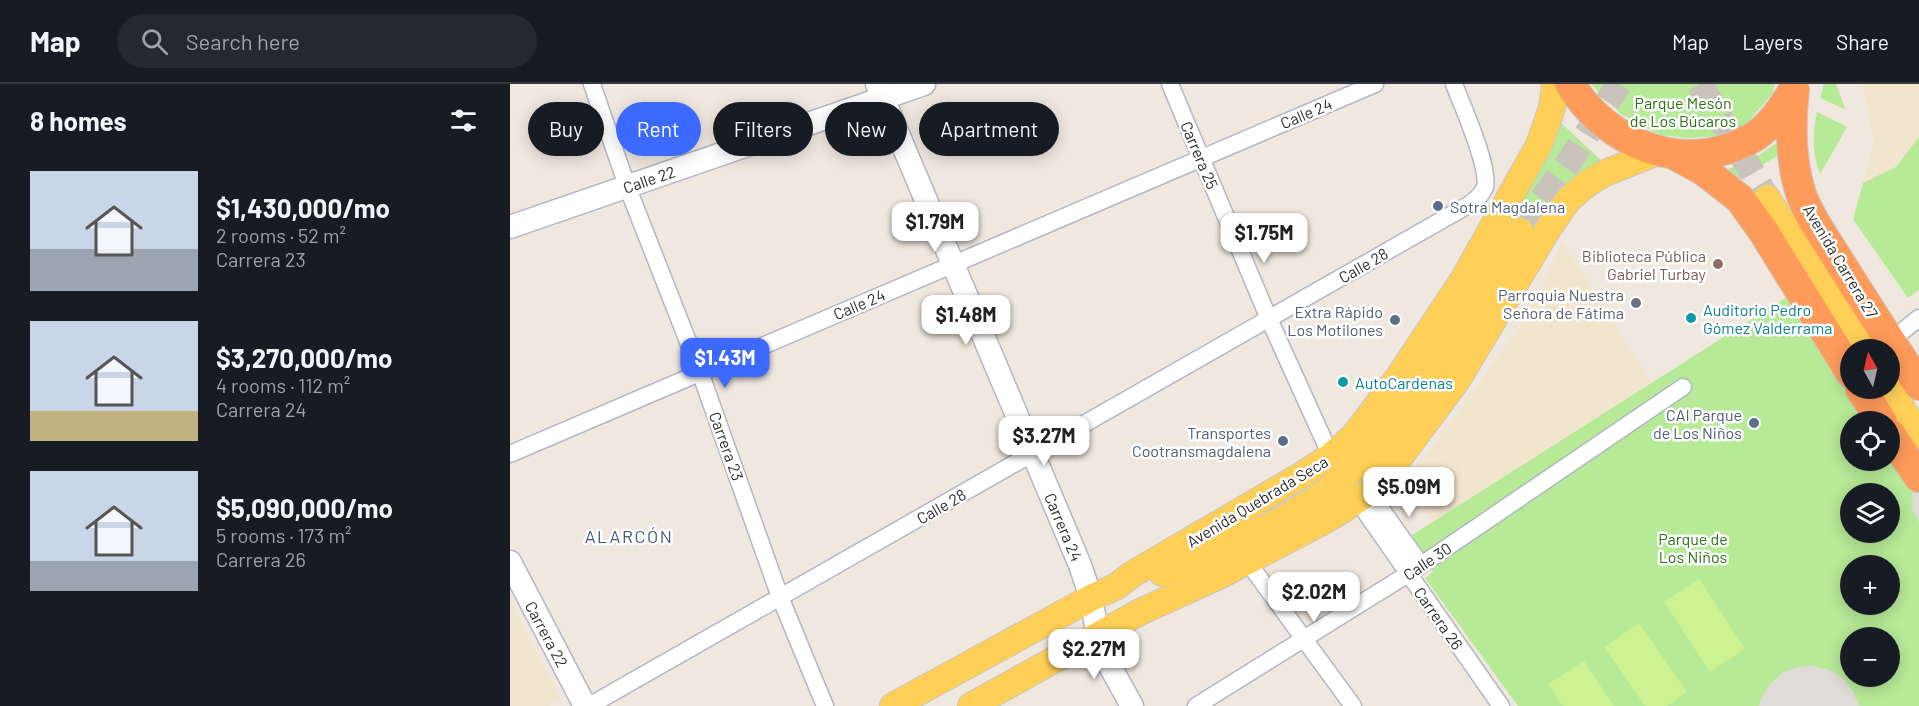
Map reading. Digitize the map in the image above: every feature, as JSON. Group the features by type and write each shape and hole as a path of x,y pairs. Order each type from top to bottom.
{"highway":[{"path":"1570,84 1589,110 1604,123 1631,141 1703,170 1740,199 1763,231 1840,355"},
{"path":"1667,154 1703,155 1729,149 1754,137 1773,121 1795,87"},
{"name":"Avenida Carrera 27","path":"1795,87 1791,117 1792,146 1796,177 1802,197 1874,339"},
{"name":"Avenida Carrera 27","path":"1900,367 1919,385"},
{"path":"1900,449 1919,477"}],"main road":[{"name":"Avenida Quebrada Seca","path":"893,706 1117,586 1131,574 1276,491 1331,456 1354,436 1400,375 1463,280 1539,145 1552,108 1555,84"},
{"path":"971,706 1140,612 1247,561 1341,511 1363,496 1403,453 1456,382 1548,229 1569,199 1588,183 1605,173 1667,154"},
{"path":"1767,198 1873,339"},
{"path":"1117,586 1162,573 1233,543 1311,501 1342,479 1376,446 1406,408 1444,353 1520,231"},
{"path":"1896,399 1919,435"}],"street":[{"name":"Carrera 23","path":"592,84 627,186 700,372 780,597 825,706"},
{"name":"Calle 22","path":"510,227 627,186 880,91 924,84"},
{"name":"Carrera 25","path":"1170,84 1269,319 1331,456"},
{"name":"Calle 24","path":"510,454 1374,84"},
{"name":"Calle 28","path":"587,706 1470,204 1479,197 1485,187 1484,167 1454,84"},
{"name":"Carrera 24","path":"880,91 1080,566 1091,598 1096,636 1104,656 1132,706"},
{"path":"1886,339 1919,318"},
{"name":"Calle 30","path":"1196,706 1415,569 1683,387"},
{"name":"Carrera 26","path":"1363,496 1415,569 1501,706"},
{"path":"1247,561 1353,706"},
{"name":"Carrera 22","path":"510,562 587,706"}],"shaded area":[{"path":"1863,84 1919,84 1919,290 1908,298 1853,219 1874,144"},
{"path":"1562,241 1652,383 1433,521 1407,482 1526,318"},
{"path":"1913,487 1919,496 1919,522 1912,509"},
{"path":"510,601 561,699 549,706 510,706"},
{"path":"1813,666 1830,670 1840,676 1840,687 1850,687 1859,706 1759,706 1770,684 1782,673 1797,667"}],"green space":[{"name":"Parque Mesón de Los Búcaros","path":"1591,84 1775,84 1773,93 1747,123 1721,136 1688,138 1660,135 1621,114"},
{"path":"1824,84 1836,84 1846,110 1820,98"},
{"path":"1817,112 1847,127 1820,174 1815,159 1814,143"},
{"path":"1561,123 1603,162 1535,232 1508,216"},
{"path":"1919,137 1919,290 1908,298 1853,219 1863,183 1896,167"},
{"path":"1778,142 1779,155 1736,180 1725,170 1751,161"},
{"name":"Parque de Los Niños","path":"1790,295 1840,374 1840,399 1856,399 1864,411 1840,411 1840,471 1900,471 1900,467 1919,496 1919,706 1518,706 1425,578 1433,572 1409,537"},
{"path":"1699,579 1745,649 1710,672 1664,602"},
{"path":"1639,623 1687,692 1667,706 1645,706 1604,647"},
{"path":"1584,661 1614,706 1563,706 1548,684"}],"tunnel":[{"path":"1520,231 1571,159 1619,84"},
{"path":"1700,84 1767,198"}],"place":[{"name":"Sotra Magdalena","path":"1438,206"},
{"name":"Biblioteca Pública Gabriel Turbay","path":"1718,264"},
{"name":"Parroquia Nuestra Señora de Fátima","path":"1636,303"},
{"name":"Auditorio Pedro Gómez Valderrama","path":"1691,318"},
{"name":"Extra Rápido Los Motilones","path":"1395,320"},
{"name":"AutoCardenas","path":"1343,382"},
{"name":"CAI Parque de Los Niños","path":"1754,423"},
{"name":"Transportes Cootransmagdalena","path":"1283,441"}],"district":[{"name":"ALARCÓN","path":"629,536"}]}
